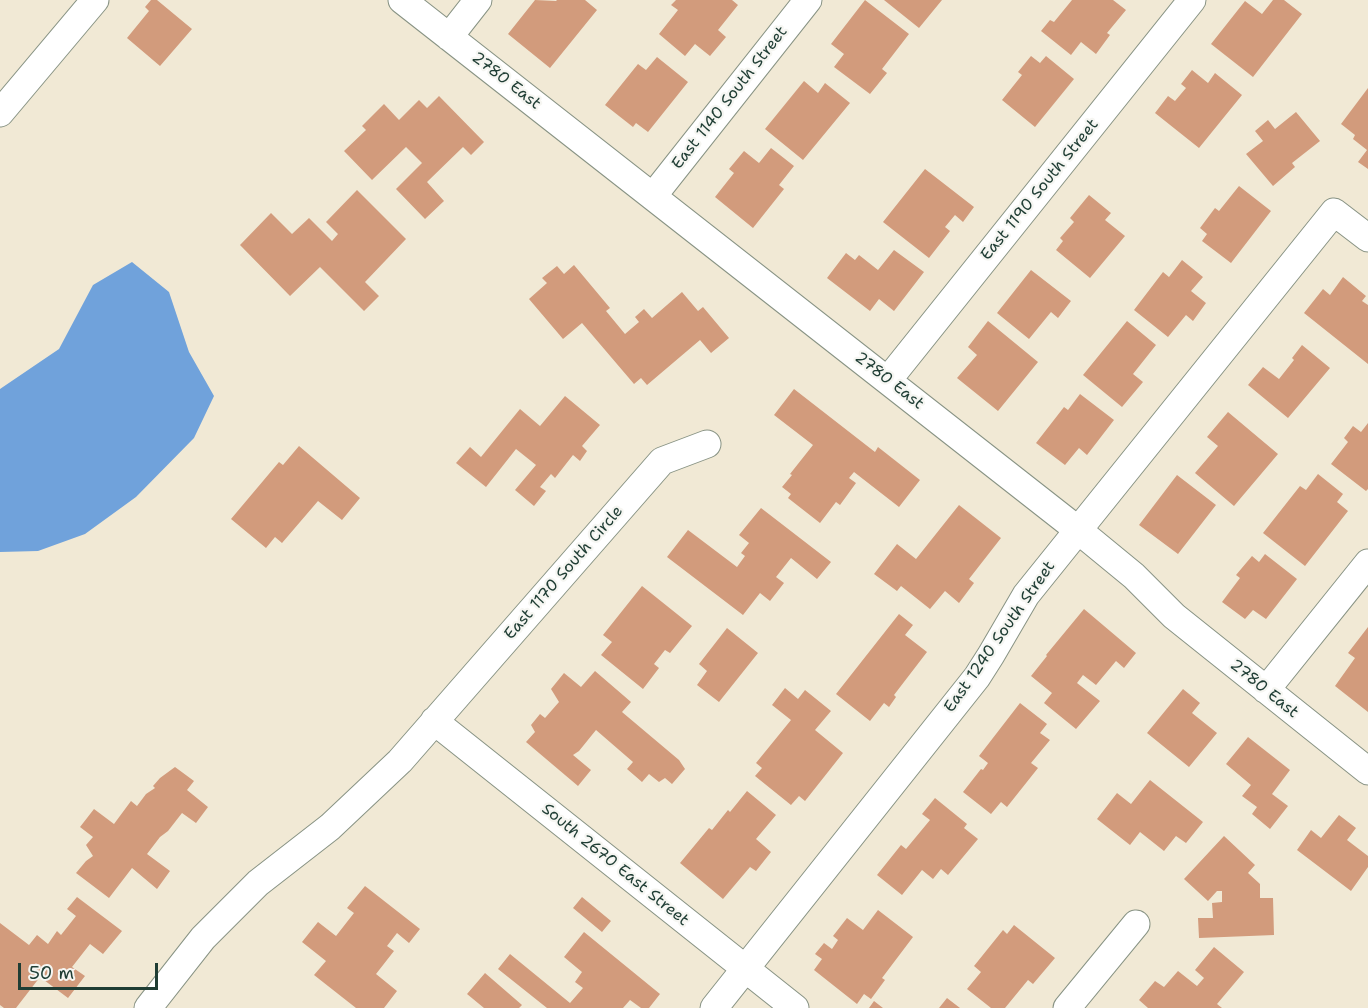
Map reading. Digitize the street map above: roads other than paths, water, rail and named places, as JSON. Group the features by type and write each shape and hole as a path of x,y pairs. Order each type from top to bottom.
{"street":[{"path":"0,113 95,0"},
{"name":"2780 East","path":"402,0 1078,530 1134,576 1173,616 1368,771"},
{"path":"448,37 478,0"},
{"name":"East 1140 South Street","path":"652,196 808,0"},
{"name":"East 1190 South Street","path":"888,380 1192,0"},
{"name":"East 1240 South Street","path":"714,1008 977,677 1026,595 1334,212 1368,238"},
{"name":"East 1170 South Circle","path":"148,1008 203,938 258,883 330,827 400,761 662,461 707,444"},
{"path":"1266,690 1368,563"},
{"name":"South 2670 East Street","path":"434,721 795,1008"},
{"path":"1067,1008 1136,924"}],"water":[{"path":"132,262 169,292 189,352 214,396 194,438 136,497 85,534 38,551 0,552 0,389 59,349 93,285"}]}
